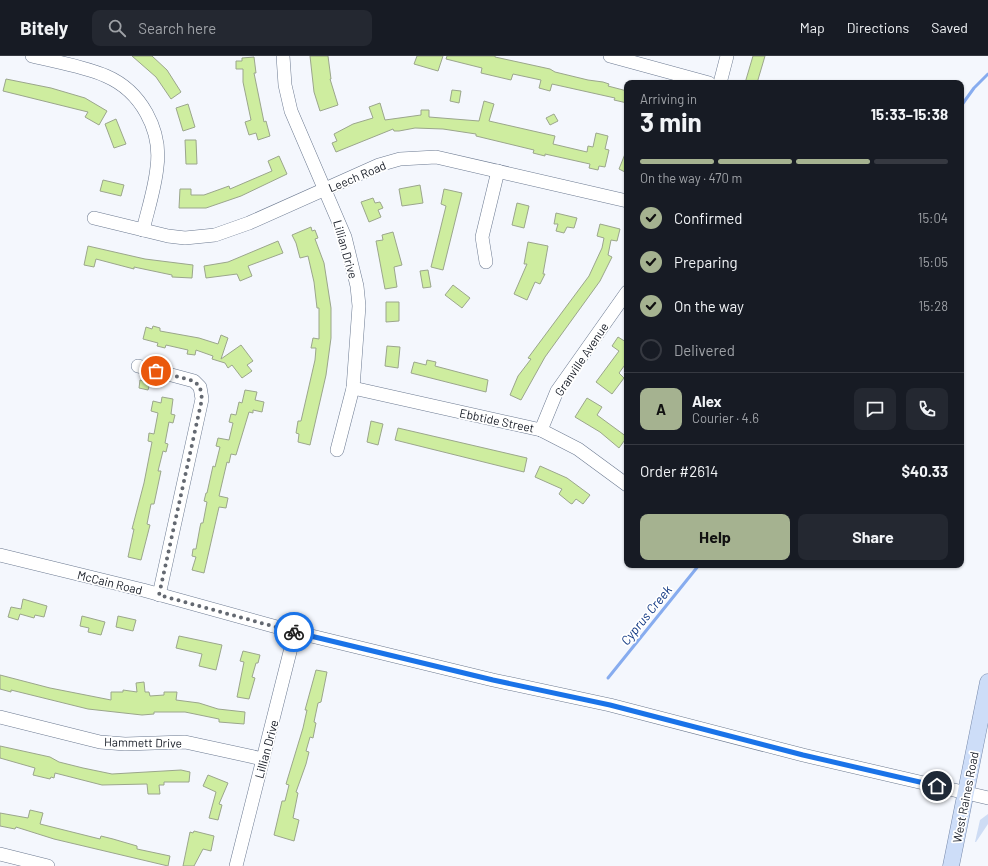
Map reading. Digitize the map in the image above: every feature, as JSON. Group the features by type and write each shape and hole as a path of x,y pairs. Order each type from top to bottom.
{"main road":[{"name":"West Raines Road","path":"951,866 988,682"}],"street":[{"path":"32,56 106,76 130,92 143,108 154,130 157,158 157,167 143,230"},
{"name":"Lillian Drive","path":"283,56 285,85 291,111 304,145 325,189 345,237 357,286 359,306 353,388 337,450"},
{"path":"610,56 698,80"},
{"path":"721,80 727,56"},
{"name":"Leech Road","path":"94,218 143,230 185,238 215,235 249,223 379,166 412,158 436,157 624,201"},
{"path":"486,262 482,236 498,171"},
{"name":"Granville Avenue","path":"541,430 557,392 624,296"},
{"path":"138,366 194,381 200,387 202,399 159,595"},
{"name":"Ebbtide Street","path":"353,388 541,430 578,450 624,483"},
{"name":"McCain Road","path":"0,555 159,595 295,632 493,680 610,705 803,755 988,798"},
{"name":"Lillian Drive","path":"236,866 295,632"},
{"name":"Hammett Drive","path":"0,717 100,742 125,744 185,742 263,759"},
{"path":"0,854 48,866"}],"shaded area":[{"path":"988,814 988,824 975,842 980,820"}],"building":[{"path":"132,56 152,56 167,70 181,92 171,99 156,77"},
{"path":"310,56 328,56 330,79 338,105 320,111 314,92"},
{"path":"417,56 443,56 438,71 414,64"},
{"path":"447,56 495,56 550,69 555,72 603,82 609,84 608,86 624,90 624,102 614,100 615,98 552,84 550,91 539,88 541,80 513,74 511,80 481,73 482,68 446,59"},
{"path":"753,56 765,56 758,80 746,80"},
{"path":"254,57 256,73 254,73 264,122 266,121 270,136 258,140 256,133 249,135 245,122 251,120 243,82 243,69 236,69 236,61 242,61 242,58"},
{"path":"6,79 51,88 85,98 107,111 99,125 85,117 88,112 3,91"},
{"path":"452,90 461,91 459,103 450,101"},
{"path":"484,101 494,104 489,121 555,136 553,144 587,152 588,146 593,147 596,133 608,136 605,149 609,150 605,167 599,166 598,170 589,168 590,164 545,154 545,156 533,153 534,150 476,136 476,134 443,129 415,128 394,131 393,129 336,152 332,143 337,141 334,134 353,124 373,118 369,107 380,103 385,120 421,115 421,110 429,110 429,117 479,121"},
{"path":"188,104 195,127 183,131 176,108"},
{"path":"554,114 558,121 550,125 546,118"},
{"path":"116,119 126,144 114,148 105,124"},
{"path":"185,140 196,140 197,164 186,164"},
{"path":"279,156 287,174 241,196 206,208 179,208 180,189 191,189 191,195 204,195 229,186 230,189 272,171 268,161"},
{"path":"624,156 624,172 619,169"},
{"path":"103,180 124,185 121,196 100,191"},
{"path":"420,185 423,203 402,206 399,189"},
{"path":"444,189 462,193 443,270 431,267 446,206 441,204"},
{"path":"373,198 375,203 380,202 383,208 378,210 381,217 369,222 361,202"},
{"path":"517,203 529,206 524,228 512,225"},
{"path":"556,213 577,218 574,228 567,227 564,233 556,231 558,224 554,224"},
{"path":"600,224 620,229 617,241 611,240 608,255 612,257 600,281 545,357 521,400 510,395 518,376 531,359 528,358 589,276 602,248 604,238 597,236"},
{"path":"311,227 312,231 315,230 318,238 315,239 324,263 331,308 331,338 326,375 310,445 298,442 299,434 296,433 298,421 301,421 315,360 316,348 311,348 313,338 319,339 319,308 317,308 314,282 308,256 300,258 292,235"},
{"path":"393,232 402,265 394,267 397,287 385,289 376,241 383,240 382,235"},
{"path":"278,241 283,253 248,266 252,276 240,281 237,274 206,278 204,266 228,262"},
{"path":"528,242 548,246 543,274 545,274 540,284 535,282 527,300 514,294 527,264 524,264"},
{"path":"88,246 145,259 193,265 192,278 172,277 172,275 134,267 134,269 96,259 94,267 84,265"},
{"path":"428,270 431,287 423,288 420,271"},
{"path":"453,285 470,298 462,308 445,295"},
{"path":"386,302 399,302 399,321 386,322"},
{"path":"153,326 160,328 160,331 199,338 218,344 221,335 228,338 221,359 241,345 253,361 247,365 252,371 242,378 232,365 228,368 225,363 212,359 213,356 196,350 195,355 187,354 188,350 166,345 165,348 157,346 158,343 143,339 146,327 152,329"},
{"path":"618,337 624,341 624,366 619,373 624,378 612,394 596,382 619,351 612,346"},
{"path":"387,346 400,347 398,368 385,366"},
{"path":"427,360 436,362 435,366 488,380 486,392 411,373 414,362 426,365"},
{"path":"140,380 150,383 148,390 139,388"},
{"path":"245,390 257,392 255,400 264,402 262,412 253,410 253,413 249,412 236,455 231,454 229,463 227,462 219,496 228,498 226,508 219,507 204,573 192,570 196,557 192,556 193,549 196,549 201,523 203,523 207,502 204,501 213,466 215,467 220,447 216,446 218,438 229,440 233,423 229,422 231,414 236,415 239,402 242,403"},
{"path":"162,397 173,399 171,414 175,415 173,423 169,422 165,443 168,444 166,452 163,451 158,471 161,471 154,504 151,504 147,524 150,525 141,560 128,557 134,529 132,529 144,483 152,442 148,441 149,433 154,434 158,413 151,411 153,401 161,403"},
{"path":"587,398 602,407 597,415 624,435 624,441 619,448 600,432 575,417"},
{"path":"371,421 383,424 378,445 367,442"},
{"path":"398,428 527,458 524,472 395,440"},
{"path":"540,466 567,478 590,495 583,504 576,499 572,504 570,503 559,494 562,489 535,477"},
{"path":"23,599 47,606 44,617 35,615 34,618 20,614 18,620 8,617 11,607 21,609"},
{"path":"82,616 105,622 101,635 88,632 89,628 80,626"},
{"path":"118,616 136,620 133,631 116,627"},
{"path":"179,636 222,645 216,670 199,666 202,654 176,648"},
{"path":"243,651 260,655 252,677 255,678 249,699 237,697 244,662 240,661"},
{"path":"316,670 327,672 321,702 318,703 314,722 316,723 313,738 310,737 306,751 309,752 306,764 296,792 298,793 293,818 299,820 294,841 274,835 282,801 285,801 289,785 286,784 303,728 307,710 305,710"},
{"path":"0,675 50,688 111,700 111,692 123,692 123,690 137,692 136,683 144,682 145,692 149,692 150,696 164,695 164,692 177,692 176,700 199,703 218,709 245,712 244,724 219,722 219,719 185,712 154,712 154,714 142,715 88,709 11,690 11,692 0,689"},
{"path":"0,746 50,757 59,762 112,774 181,770 190,772 189,782 164,782 164,785 159,785 160,794 148,794 147,784 102,785 55,773 54,778 51,777 50,779 33,775 35,768 0,758"},
{"path":"208,775 228,783 219,804 222,805 218,820 209,818 216,792 203,786"},
{"path":"30,810 43,813 40,824 100,839 101,836 137,846 137,849 170,856 168,866 54,839 16,827 15,829 0,826 0,813 28,818"},
{"path":"194,831 214,836 211,851 203,849 194,866 183,866 190,832 193,833"}],"waterway":[{"name":"Cyprus Creek","path":"964,102 974,88 988,74"},
{"name":"Cyprus Creek","path":"608,678 697,568"}],"way so far":[{"path":"156,371 194,381 200,387 202,399 159,595 294,632"}],"route":[{"path":"294,632 493,680 610,705 803,755 937,786"}]}
